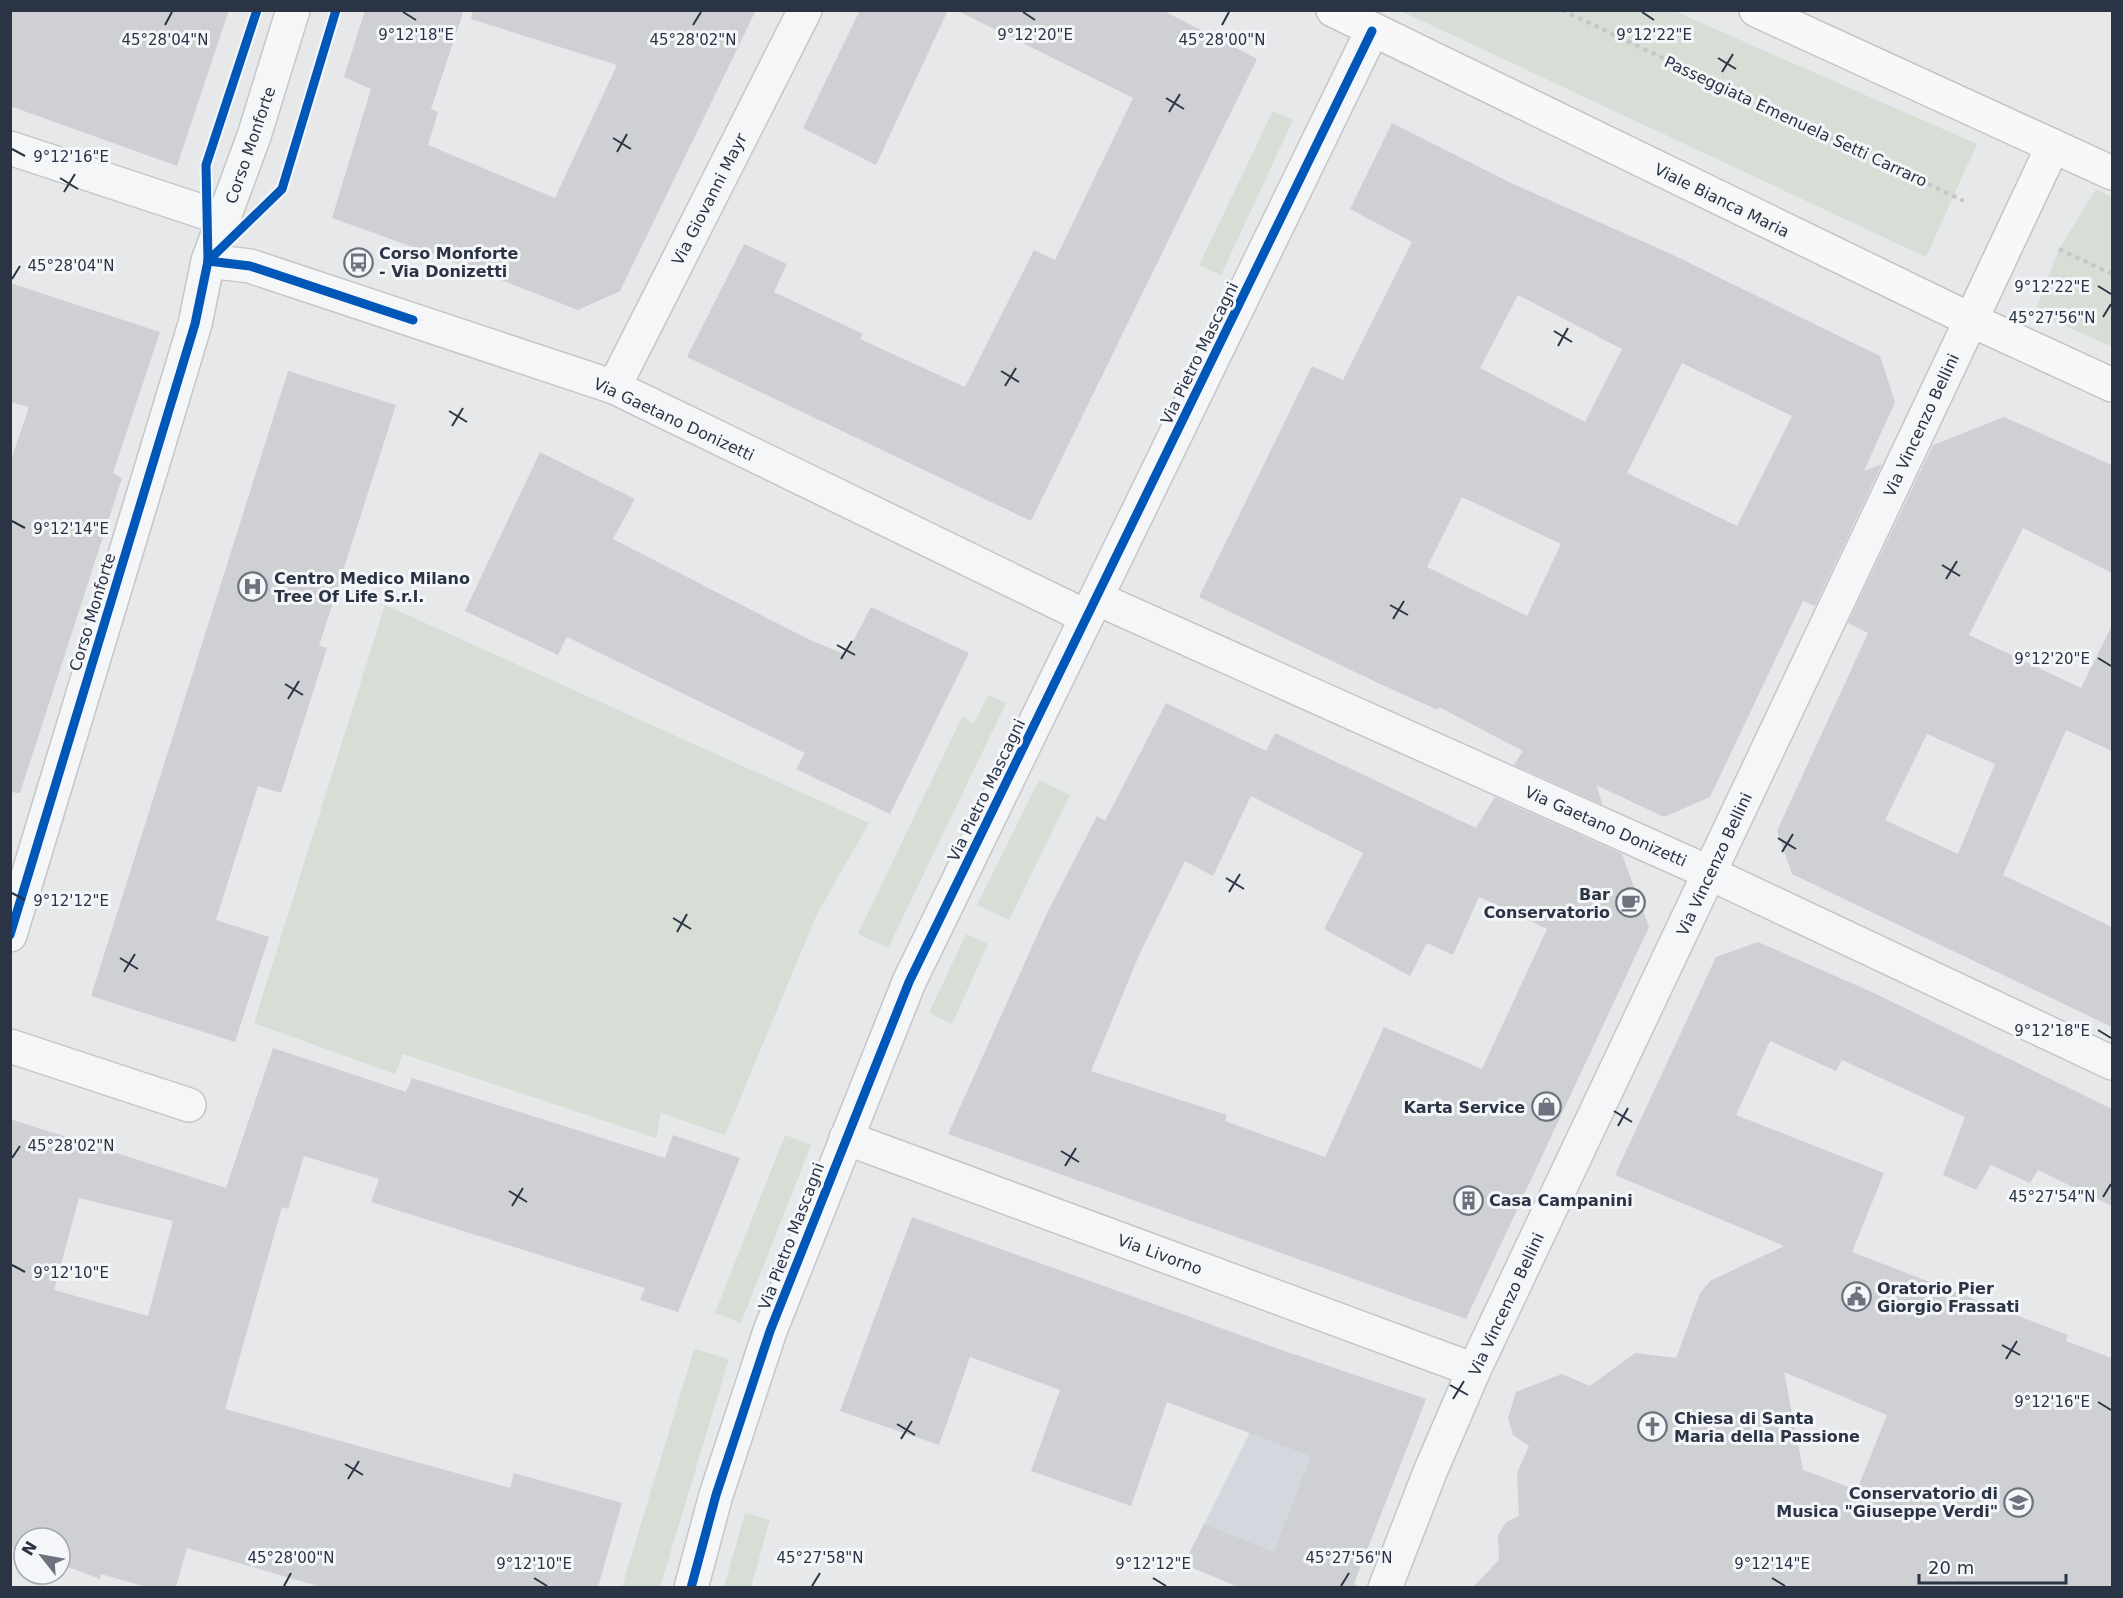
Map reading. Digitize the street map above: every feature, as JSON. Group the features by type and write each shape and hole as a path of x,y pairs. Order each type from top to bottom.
{"main road":[{"name":"Viale Bianca Maria","path":"1333,10 1372,31 1971,320 2112,385"},
{"path":"1756,10 2112,173"},
{"name":"Via Vincenzo Bellini","path":"1971,320 2053,146"}],"street":[{"name":"Corso Monforte","path":"10,935 195,324 208,261 225,219 293,10"},
{"name":"Via Giovanni Mayr","path":"614,387 805,10"},
{"name":"Via Pietro Mascagni","path":"691,1587 716,1495 771,1331 909,982 1372,31"},
{"path":"10,148 225,219"},
{"name":"Via Gaetano Donizetti","path":"208,261 249,266 614,387 1091,607 1710,873 2112,1063"},
{"name":"Via Vincenzo Bellini","path":"1385,1587 1430,1472 1474,1370 1971,320"},
{"path":"10,1046 189,1105"},
{"name":"Via Livorno","path":"846,1138 1474,1370"}],"path":[{"path":"2058,249 2112,274"}],"shaded area":[{"path":"1401,11 1674,11 1977,144 1926,257"},
{"path":"1273,111 1293,120 1221,275 1199,265"},
{"path":"2096,189 2112,197 2112,347 2035,312 2059,249"},
{"path":"385,605 869,823 817,914 725,1135 661,1113 656,1138 403,1054 395,1074 254,1023"},
{"path":"988,695 1006,703 888,948 858,934 962,717 974,723"},
{"path":"1039,780 1070,795 1009,920 977,905"},
{"path":"966,934 988,944 952,1024 929,1013"},
{"path":"785,1135 811,1145 741,1323 715,1313"},
{"path":"694,1349 729,1359 660,1587 622,1587"},
{"path":"1290,1353 1426,1399 1355,1581 1295,1558 1282,1587 1255,1577 1238,1587 1184,1564"},
{"path":"745,1513 770,1520 751,1587 724,1587"}],"building":[{"path":"10,10 229,10 177,166 10,106"},
{"path":"365,10 464,10 431,109 438,112 428,145 555,198 617,65 471,19 473,10 756,10 620,291 578,310 332,218 371,89 344,77"},
{"path":"860,10 948,10 876,165 803,128"},
{"path":"956,10 1162,10 1257,59 1031,521 687,357 744,244 787,264 774,292 863,334 860,339 965,387 1034,250 1055,260 1133,98"},
{"path":"1392,123 1511,183 1671,254 1880,356 1895,402 1864,471 1882,464 1815,606 1803,601 1710,797 1664,817 1596,785 1603,805 1514,765 1523,751 1439,707 1438,710 1380,684 1199,597 1312,366 1343,380 1412,242 1350,209","holes":["1518,295 1622,349 1585,422 1480,368","1682,363 1792,416 1737,526 1627,473","1462,497 1561,544 1527,616 1427,567"]},
{"path":"10,283 160,332 113,473 122,478 20,793 10,792 10,463 29,407 10,402"},
{"path":"288,371 396,405 319,646 327,648 281,793 258,786 216,920 269,937 235,1042 91,996"},
{"path":"2004,417 2112,465 2112,573 2023,528 1969,635 2081,688 2112,625 2112,751 2066,730 2003,875 2112,927 2112,1027 1792,874 1777,831 1868,633 1848,623 1933,445","holes":["1927,734 1995,764 1958,854 1885,820"]},
{"path":"540,452 635,499 613,539 808,639 846,655 871,607 969,653 890,814 796,769 805,753 567,637 558,655 465,611"},
{"path":"1166,703 1266,751 1275,733 1476,828 1495,797 1622,854 1649,927 1466,1319 948,1134 1047,913 1097,816 1105,821","holes":["1251,796 1363,853 1324,929 1410,976 1427,943 1453,955 1479,897 1547,929 1482,1069 1384,1027 1325,1157 1225,1121 1227,1115 1091,1071 1140,953 1185,861 1213,876"]},
{"path":"1758,942 1874,993 2112,1109 2112,1206 2038,1170 2030,1183 1991,1165 1976,1190 1943,1175 1965,1117 1842,1060 1836,1071 1770,1041 1736,1115 1884,1173 1852,1252 2068,1335 2066,1341 2112,1358 2112,1587 1473,1587 1499,1560 1498,1536 1506,1522 1519,1516 1517,1473 1529,1446 1513,1435 1508,1418 1516,1392 1562,1374 1590,1386 1635,1353 1676,1358 1700,1293 1710,1281 1784,1246 1615,1175 1716,957","holes":["1784,1372 1887,1415 1857,1490 1803,1470"]},
{"path":"273,1048 406,1092 412,1078 665,1158 673,1135 740,1158 678,1312 640,1300 645,1288 371,1202 379,1179 304,1156 288,1209 282,1207 225,1409 510,1488 514,1473 622,1503 598,1587 321,1587 187,1548 176,1587 146,1587 101,1574 100,1579 72,1568 72,1526 12,1526 12,1549 10,1548 10,1119 226,1188","holes":["79,1198 173,1221 148,1316 54,1290"]},
{"path":"912,1217 1290,1353 1426,1399 1354,1583 1358,1587 1238,1587 1184,1564 1204,1524 1274,1552 1311,1456 1167,1402 1131,1506 1031,1471 1060,1390 970,1357 939,1445 840,1411"}],"cycle path":[{"path":"10,935 195,324 208,261 206,165 257,10"},
{"path":"208,261 282,189 336,10"},
{"path":"691,1588 716,1495 770,1331 909,982 1372,31"},
{"path":"208,261 250,266 413,320"}],"place":[{"name":"Corso Monforte - Via Donizetti","path":"358,262"},
{"name":"Centro Medico Milano Tree Of Life S.r.l.","path":"253,587"},
{"name":"Bar Conservatorio","path":"1631,903"},
{"name":"Karta Service","path":"1546,1107"},
{"name":"Casa Campanini","path":"1468,1200"},
{"name":"Oratorio Pier Giorgio Frassati","path":"1856,1297"},
{"name":"Chiesa di Santa Maria della Passione","path":"1653,1427"},
{"name":"Conservatorio di Musica \"Giuseppe Verdi\"","path":"2019,1502"}]}
